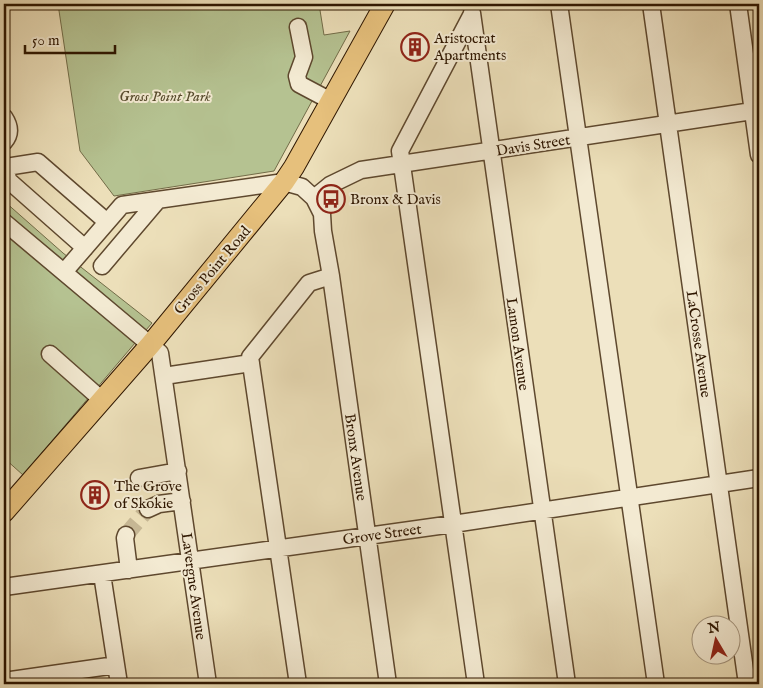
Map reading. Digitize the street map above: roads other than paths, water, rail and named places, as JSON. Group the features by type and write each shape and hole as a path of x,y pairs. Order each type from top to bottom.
{"main road":[{"name":"Gross Point Road","path":"4,512 151,344 284,182 385,4"}],"street":[{"path":"559,4 656,684"},
{"name":"LaCrosse Avenue","path":"651,4 747,684"},
{"path":"738,4 756,110 759,155"},
{"path":"471,9 400,151 476,684"},
{"name":"Lamon Avenue","path":"471,9 567,684"},
{"path":"298,27 304,57 296,76 299,84 331,100"},
{"name":"Davis Street","path":"314,198 330,185 361,170 491,152 756,110"},
{"path":"4,117 9,129 8,136 4,142"},
{"path":"85,248 8,180 6,167 38,162 108,222"},
{"path":"64,272 122,205 284,182 302,187 314,198"},
{"name":"Bronx Avenue","path":"284,182 308,204 323,231"},
{"name":"Bronx Avenue","path":"314,198 322,214 388,684"},
{"path":"102,266 158,200"},
{"path":"4,222 151,344"},
{"path":"298,684 250,357 309,282 331,276"},
{"name":"Lavergne Avenue","path":"151,344 160,353 164,376 208,684"},
{"path":"50,354 102,400"},
{"path":"164,376 251,363"},
{"path":"139,478 178,471"},
{"name":"Grove Street","path":"4,587 367,537 759,478"},
{"path":"148,509 159,504 182,501"},
{"path":"126,535 129,570"},
{"path":"102,574 119,684"},
{"path":"4,681 116,665"}],"tunnel":[{"path":"126,535 148,509"}],"place":[{"name":"Aristocrat Apartments","path":"415,47"},
{"name":"Bronx & Davis","path":"331,199"},
{"name":"The Grove of Skokie","path":"95,495"}],"park label":[{"name":"Gross Point Park","path":"165,96"}]}
